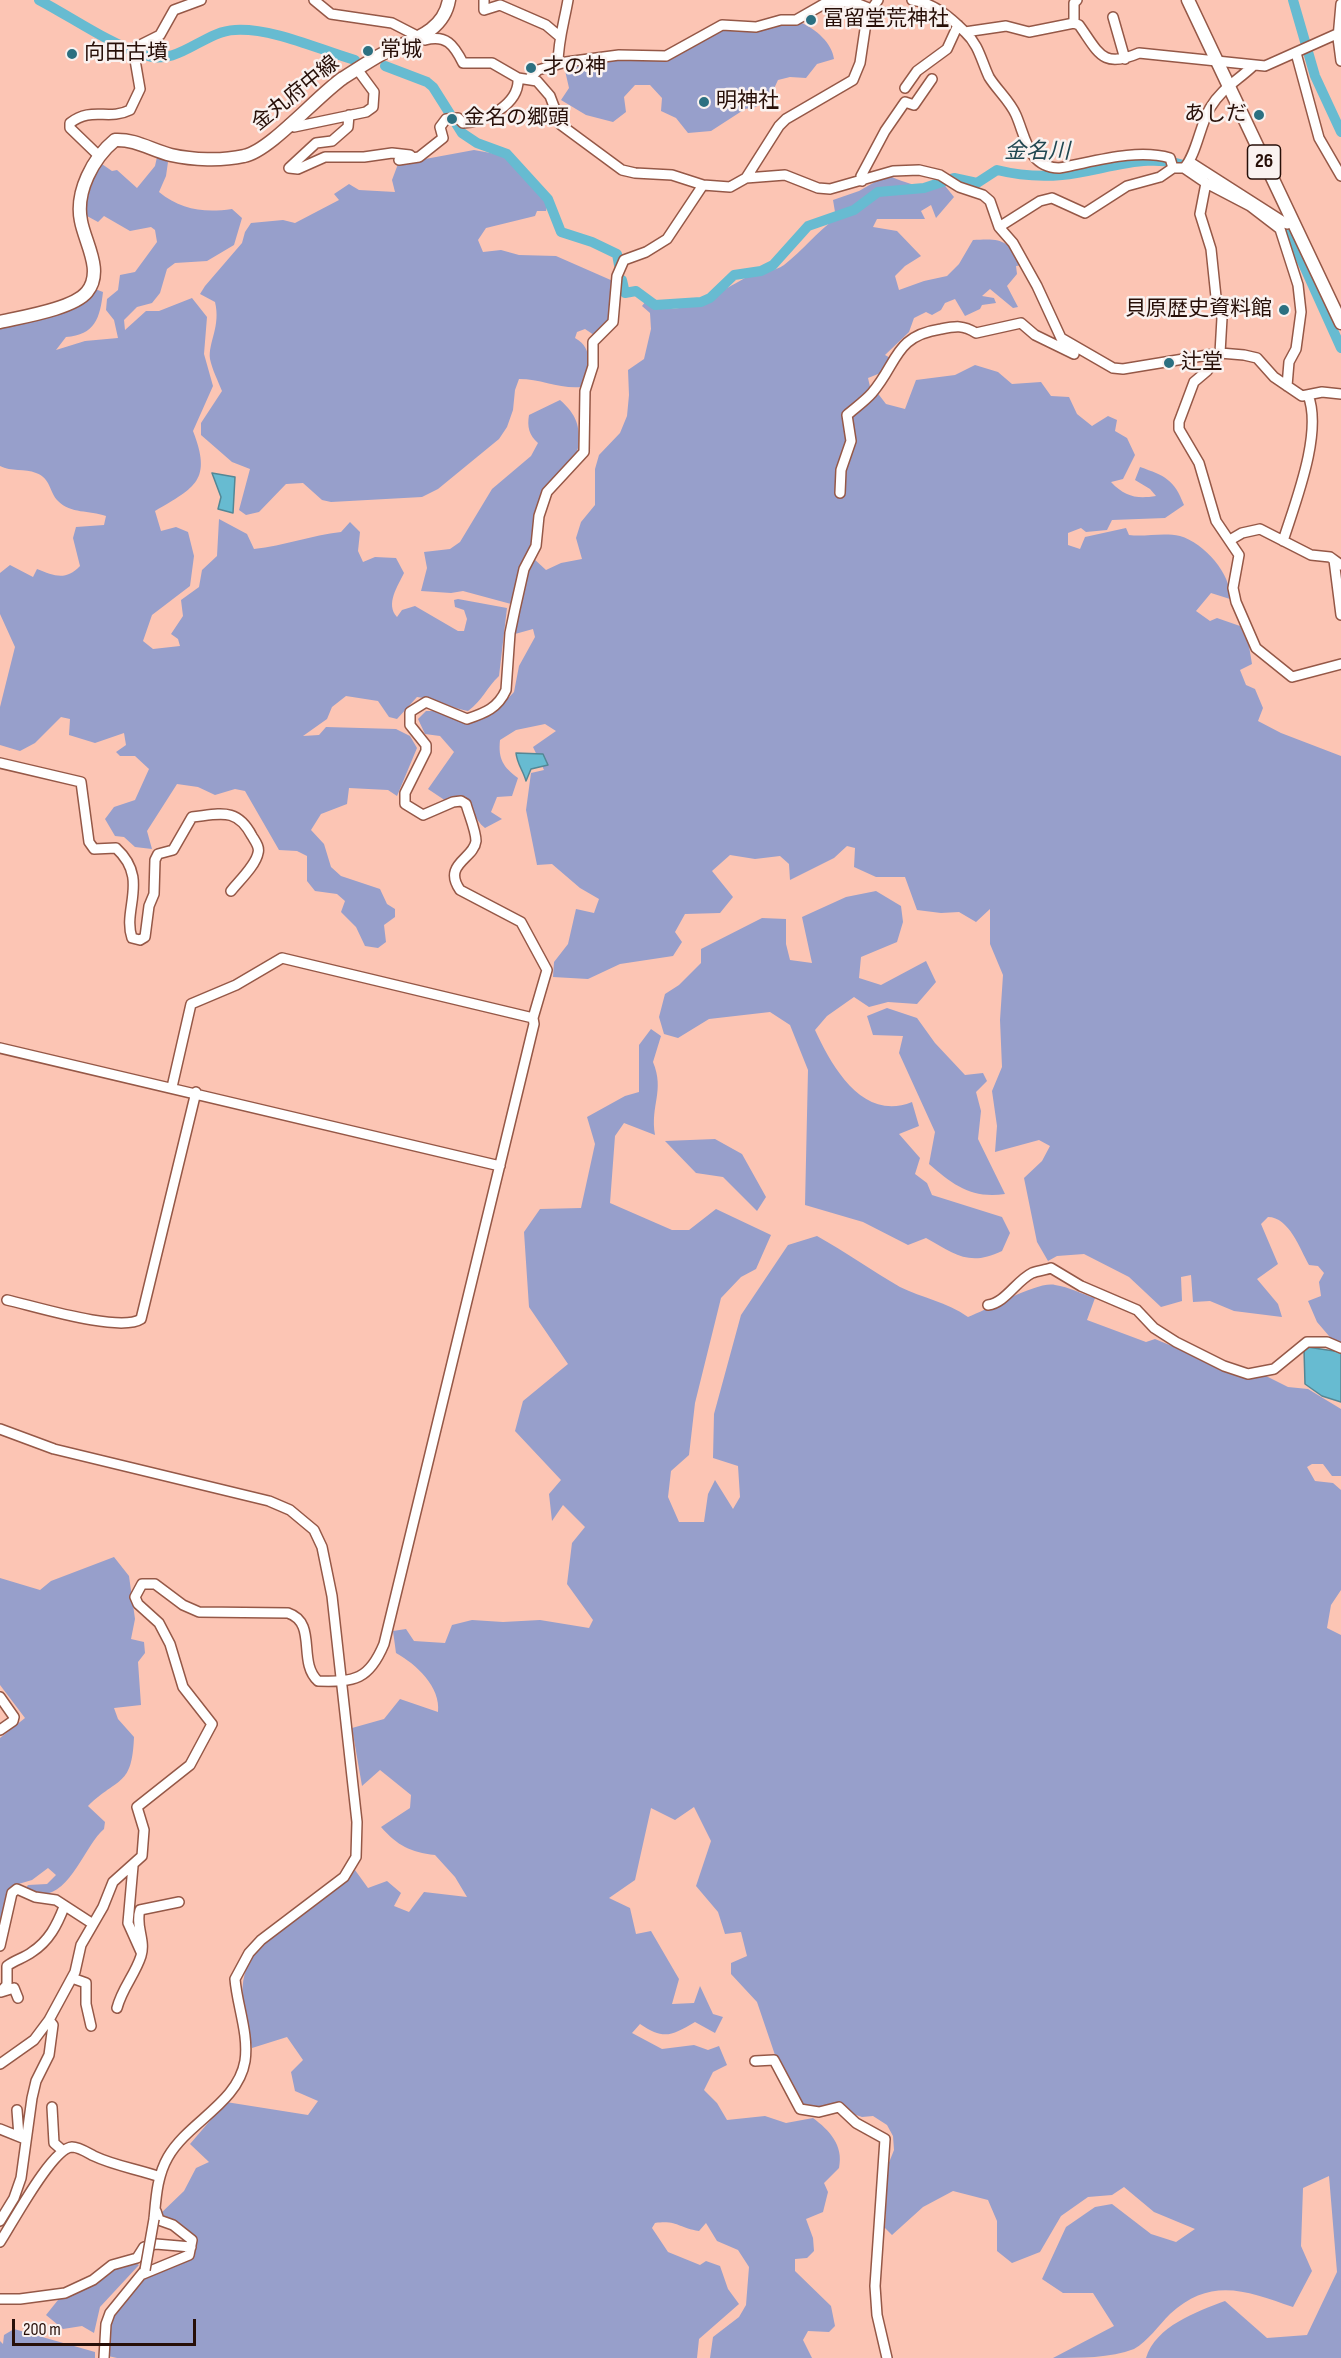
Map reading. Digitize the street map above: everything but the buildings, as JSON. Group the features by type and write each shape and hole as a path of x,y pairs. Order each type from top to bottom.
{"main road":[{"name":"金丸府中線","path":"98,155 115,140 124,140 183,157 247,156 264,147 331,88 357,69 438,24 444,17 449,0"},
{"name":"26","path":"1188,0 1341,323"},
{"path":"0,322 72,302 86,293 93,269 92,253 81,221 80,199 98,155"}],"street":[{"path":"98,155 70,128 70,123 89,112 104,115 130,110 140,89 135,50 160,35 174,10 201,0"},
{"path":"314,0 332,14 345,18 392,23 418,37 445,40 455,45 463,63 492,63 518,78 530,78 542,84 561,125 622,170 684,177 703,185 724,188 746,178 785,175 818,188 830,189 906,170 931,172 983,195 990,201 999,227 1013,243 1037,286 1054,329 1070,346 1087,352 1113,368 1123,369 1220,353 1257,358 1267,370 1302,396 1322,392 1341,394"},
{"path":"484,0 484,10 500,5 546,25 559,36"},
{"path":"558,64 559,36 564,28 568,0"},
{"path":"746,178 779,126 854,80 860,63 862,37 871,9 878,0"},
{"path":"912,0 927,2 974,41 989,76 1016,115 1029,152 1038,162 1051,168 1059,168 1127,156 1170,158 1173,168"},
{"path":"1074,23 1074,3 1077,0"},
{"path":"530,78 538,70 558,64 619,55 666,56 722,25 756,27 781,20 796,20 829,1 856,3 871,9"},
{"path":"1341,4 1339,33 1341,61"},
{"path":"1113,17 1125,59"},
{"path":"961,29 1006,26 1029,32 1074,23 1079,25 1103,57 1110,61 1125,59 1138,53 1253,66 1265,66 1323,38 1339,33"},
{"path":"906,88 917,71 947,49 961,29"},
{"path":"1296,53 1319,138 1341,176"},
{"path":"1187,165 1198,133 1221,90 1253,66"},
{"path":"289,124 294,128 366,112 375,100 374,92 357,69"},
{"path":"399,160 419,157 443,138 440,127 446,119 458,118 463,123 474,123 496,113 508,102 518,84 518,78"},
{"path":"862,181 861,176 885,131 905,102 914,105 932,80"},
{"path":"349,116 348,127 332,141 316,143 289,168 298,169 325,157 364,157 392,153 410,155 413,158"},
{"path":"1187,165 1206,183 1250,206 1280,229 1298,285 1301,312 1296,349 1289,362 1287,386"},
{"path":"999,227 1040,201 1052,198 1084,213 1127,186 1160,177 1173,168 1187,165 1287,224 1292,222"},
{"path":"1206,183 1200,214 1211,249 1216,297 1222,318 1220,353 1207,371 1194,382 1179,422 1179,429 1199,463 1216,521 1239,555 1233,588 1236,602 1256,648 1292,677 1341,664"},
{"path":"0,2064 34,2040 49,2020 72,1978 81,1945 112,1882 142,1856 144,1830 137,1807 190,1765 212,1724 183,1687 170,1644 159,1623 138,1604 135,1598 142,1584 155,1584 183,1605 199,1612 288,1613 298,1616 303,1623 313,1677 318,1681 341,1682 365,1675 377,1663 384,1644 534,1024 533,1018 547,970 521,922 466,894 456,885 456,869 459,862 474,847 476,840 466,804 453,801 423,815 405,804 405,794 426,751 426,745 410,725 410,712 426,702 467,719 494,707 502,698 506,690 510,633 515,609 524,569 536,546 539,516 547,492 584,453 585,391 593,366 593,342 613,322 621,264 629,257 646,252 668,239 703,185"},
{"path":"840,493 841,471 851,441 847,415 872,393 900,348 910,338 927,331 963,325 976,333 1022,323 1035,335 1081,357 1087,352"},
{"path":"1283,541 1312,434 1313,408 1308,396"},
{"path":"1230,540 1242,533 1260,529 1311,555 1330,556 1338,563 1341,615"},
{"path":"0,763 81,782 89,842 94,849 116,848 124,855 135,888 129,930 132,938 140,940 145,937 149,906 154,894 155,860 158,854 173,850 192,818 225,814 236,816 245,822 258,847 258,855 231,891"},
{"path":"172,1087 191,1004 236,985 282,958 533,1018"},
{"path":"0,1048 196,1092 500,1166"},
{"path":"7,1300 115,1324 134,1323 141,1319 196,1092"},
{"path":"988,1305 999,1301 1017,1283 1032,1273 1051,1268 1081,1286 1137,1310 1162,1335 1224,1366 1248,1374 1274,1369 1307,1342 1327,1342 1341,1348"},
{"path":"0,1429 54,1449 242,1494 290,1510 314,1530 322,1547 332,1596 357,1822 356,1857 344,1877 261,1940 249,1953 236,1978 244,2050 244,2061 238,2080 170,2155 160,2177 144,2272 110,2313 106,2324 104,2358"},
{"path":"0,1697 14,1717 13,1721 0,1731"},
{"path":"133,1866 128,1923 141,1952"},
{"path":"0,1946 12,1893 17,1889 35,1897 56,1900 93,1924"},
{"path":"117,2008 120,1994 141,1952 143,1940 137,1919 140,1910 179,1902"},
{"path":"0,1991 7,1984 8,1966 31,1953 47,1939 56,1928 64,1906"},
{"path":"72,1978 86,1983 86,2004 91,2026"},
{"path":"0,1991 14,1988 18,1998"},
{"path":"22,2138 36,2081 49,2055 53,2025 49,2020"},
{"path":"755,2061 774,2060 800,2109 819,2112 839,2108 856,2123 885,2139 875,2286 877,2315 887,2358"},
{"path":"52,2107 54,2143 62,2150"},
{"path":"0,2221 14,2198 21,2178 22,2138 17,2110"},
{"path":"0,2129 22,2138"},
{"path":"0,2242 40,2178 62,2150 78,2148 98,2158 160,2177"},
{"path":"144,2272 189,2255 191,2247 192,2240 173,2225 159,2220 155,2208"},
{"path":"0,2298 20,2299 65,2293 93,2280 112,2265 137,2258 144,2247 156,2244 191,2247"}],"shaded area":[{"path":"800,22 812,28 822,37 830,47 834,59 817,64 806,78 790,77 778,80 771,95 756,107 745,109 711,131 688,133 676,118 661,111 662,98 650,85 635,85 624,97 626,112 613,122 586,115 561,100 569,88 564,66 619,57 670,58 715,29"},
{"path":"474,150 507,156 548,202 546,211 537,211 535,216 486,228 478,240 483,252 501,250 519,255 556,256 613,281 611,318 594,335 585,329 577,332 575,338 588,354 586,373 581,387 566,387 519,379 515,390 513,410 507,427 499,439 438,489 422,497 331,502 322,500 303,483 286,484 259,512 246,515 239,510 250,469 232,462 201,435 201,423 222,391 210,359 216,327 215,302 200,294 242,243 251,223 283,220 295,223 339,200 334,194 349,184 359,190 395,192 392,180 398,164"},
{"path":"157,157 168,162 166,176 159,192 167,198 193,209 212,211 232,209 242,218 234,245 207,261 175,263 167,269 160,293 152,303 137,307 124,320 125,330 146,311 159,311 192,298 207,317 204,354 213,386 193,431 199,448 200,472 190,488 155,511 161,531 176,527 188,532 194,556 190,586 152,615 143,641 153,649 180,646 178,639 171,634 183,616 181,600 199,587 202,570 217,556 219,519 247,534 254,549 341,532 350,522 360,532 358,551 363,562 375,557 396,558 404,573 392,601 397,617 402,610 415,606 458,631 464,631 467,619 464,610 455,607 454,600 507,608 499,676 468,711 417,697 397,719 389,717 378,701 346,696 332,707 327,719 303,736 319,735 326,727 396,729 410,736 417,748 397,796 388,790 349,788 347,804 321,814 311,830 324,844 331,867 341,876 380,889 387,904 395,909 395,917 384,925 386,942 378,948 365,946 356,927 341,912 345,901 337,894 315,891 307,881 307,856 297,851 279,850 245,791 235,789 215,795 198,787 177,784 147,831 152,849 135,847 124,837 115,836 105,819 114,807 135,800 149,769 135,756 120,756 116,752 126,745 124,733 95,743 69,735 70,719 61,717 35,743 20,751 0,745 0,707 15,647 0,614 0,573 10,565 33,577 37,569 60,576 70,574 80,566 73,538 76,527 104,525 106,516 74,510 63,505 41,475 0,466 0,326 95,289 103,292 100,310 94,324 84,333 66,337 56,350 85,341 118,338 114,320 106,310 107,299 118,290 120,275 135,272 157,242 155,230 151,227 130,231 104,216 98,222 87,216 85,206 99,162 112,171 117,170 137,188 155,166"},
{"path":"887,175 907,183 921,185 942,182 954,197 936,218 931,205 921,211 925,219 877,219 873,227 897,231 921,256 905,266 895,276 899,290 947,276 959,264 973,240 1003,242 1013,250 1023,265 1016,266 1017,274 1007,286 1018,307 1013,308 990,289 982,296 994,298 996,303 982,305 980,309 965,316 955,299 945,303 941,310 932,315 926,312 914,318 909,332 885,355 892,359 883,372 868,378 871,391 876,391 886,404 905,409 916,380 955,375 975,365 998,372 1012,384 1041,382 1051,396 1069,397 1077,414 1092,426 1108,416 1117,420 1115,431 1127,438 1135,455 1123,479 1111,482 1121,491 1132,496 1156,496 1150,489 1135,480 1140,467 1168,480 1176,489 1184,505 1165,518 1112,520 1107,530 1086,532 1081,528 1068,533 1068,545 1080,549 1085,537 1126,528 1129,535 1174,535 1198,545 1207,552 1221,570 1229,589 1230,599 1211,593 1196,611 1210,621 1217,618 1240,626 1249,646 1252,664 1240,670 1246,685 1255,689 1263,708 1258,721 1281,733 1341,756 1341,1344 1335,1343 1317,1322 1308,1301 1321,1296 1319,1282 1324,1273 1318,1266 1309,1265 1288,1228 1275,1218 1268,1217 1261,1224 1278,1264 1257,1279 1278,1304 1282,1317 1234,1311 1210,1301 1193,1302 1191,1275 1181,1277 1182,1301 1161,1307 1129,1277 1084,1254 1057,1256 1048,1261 1037,1242 1024,1178 1042,1161 1050,1146 1039,1140 995,1152 997,1126 992,1091 1002,1067 1000,1020 1003,975 990,944 990,909 976,922 959,912 941,913 917,910 905,877 876,877 854,867 855,848 847,846 834,858 790,880 789,864 780,856 755,859 730,855 712,871 733,897 720,913 685,914 675,932 682,942 673,956 620,964 588,979 553,977 554,962 568,944 576,909 594,913 599,899 580,888 552,864 537,865 526,810 531,773 544,770 533,747 556,731 545,724 516,730 500,740 503,762 518,778 512,796 497,797 491,812 502,819 485,828 478,821 465,796 446,801 428,789 454,752 440,736 425,734 418,719 426,711 441,711 457,720 471,720 495,712 514,692 519,666 535,637 533,629 515,634 525,577 533,558 546,570 561,563 582,559 576,538 581,522 595,505 595,469 599,455 620,433 627,416 628,370 644,359 651,329 650,313 642,306 646,301 658,307 672,309 685,307 713,296 749,276 780,267 791,260 836,218 833,200 859,191"},
{"path":"560,400 570,410 576,421 579,433 578,448 572,459 547,485 541,497 531,548 521,564 511,604 463,591 451,593 421,591 427,568 424,552 450,549 460,542 492,489 531,456 538,443 529,430 529,415"},
{"path":"212,473 235,477 233,513 218,509 221,497"},
{"path":"516,753 543,754 548,765 531,769 526,781"},
{"path":"876,891 901,906 903,922 897,942 861,957 859,978 881,985 926,961 936,982 917,1004 888,1002 869,1007 854,997 827,1016 815,1030 840,1074 864,1098 879,1104 894,1106 912,1102 919,1126 899,1134 920,1158 915,1174 927,1183 932,1195 1002,1217 1010,1233 1002,1251 990,1256 971,1258 962,1256 926,1238 908,1245 863,1222 805,1205 808,1070 790,1025 770,1012 709,1019 678,1038 664,1034 659,1017 665,994 679,985 701,963 701,949 762,918 786,919 786,944 790,960 812,963 802,917 846,897"},
{"path":"887,1008 917,1018 935,1043 965,1075 983,1073 987,1081 976,1092 981,1111 978,1139 1005,1194 983,1194 964,1189 929,1164 935,1132 899,1053 903,1036 873,1035 867,1016"},
{"path":"651,1029 661,1036 653,1062 658,1081 654,1115 655,1135 624,1123 615,1136 610,1203 672,1230 689,1230 716,1209 771,1235 756,1269 741,1277 721,1298 695,1403 689,1455 671,1471 668,1497 679,1522 704,1522 708,1494 715,1480 733,1509 740,1497 738,1466 713,1458 714,1414 741,1315 788,1245 817,1236 900,1287 968,1317 1037,1287 1060,1286 1095,1298 1087,1320 1146,1342 1155,1339 1247,1377 1266,1376 1288,1387 1308,1389 1341,1409 1341,1476 1332,1476 1323,1464 1312,1464 1307,1467 1315,1481 1333,1483 1341,1490 1341,1590 1331,1605 1327,1628 1341,1635 1341,2358 1146,2358 1158,2337 1168,2329 1190,2315 1225,2301 1267,2338 1307,2335 1337,2272 1329,2176 1303,2188 1301,2246 1312,2271 1293,2307 1245,2292 1215,2291 1185,2302 1134,2349 1105,2356 1053,2358 1114,2326 1093,2293 1063,2293 1042,2279 1066,2227 1095,2207 1112,2204 1151,2234 1176,2242 1195,2229 1154,2212 1124,2187 1112,2195 1088,2197 1061,2216 1040,2252 1012,2263 997,2251 997,2221 988,2200 953,2191 923,2207 892,2235 885,2228 888,2165 894,2150 893,2136 887,2125 873,2116 862,2117 847,2112 800,2105 775,2055 757,2002 731,1974 731,1963 747,1956 741,1932 725,1934 718,1912 696,1886 711,1841 694,1807 675,1820 651,1808 635,1880 609,1898 630,1908 636,1934 651,1931 679,1979 672,2004 694,2003 700,1986 713,2014 723,2017 715,2033 695,2022 667,2034 655,2032 640,2024 632,2033 662,2049 694,2045 708,2050 719,2046 727,2065 713,2072 704,2090 717,2103 727,2120 765,2116 786,2123 813,2118 834,2139 839,2152 839,2168 824,2183 828,2192 823,2212 806,2219 813,2238 814,2251 807,2258 795,2259 795,2271 831,2306 835,2326 829,2332 808,2331 803,2340 812,2358 710,2358 713,2337 739,2317 746,2305 749,2267 738,2250 717,2241 706,2223 699,2231 663,2222 655,2223 652,2228 668,2252 700,2265 706,2261 720,2266 728,2289 739,2304 699,2339 697,2358 117,2358 108,2356 108,2333 115,2315 149,2274 192,2256 194,2239 159,2215 184,2191 196,2168 209,2162 190,2144 226,2102 308,2115 318,2101 295,2091 291,2072 303,2060 287,2037 252,2048 242,1993 243,1980 253,1956 263,1944 347,1881 355,1870 368,1888 387,1881 401,1893 394,1906 409,1912 424,1892 467,1897 455,1877 435,1855 405,1847 381,1827 410,1808 411,1795 380,1770 362,1786 352,1728 384,1719 400,1699 438,1712 436,1694 426,1677 396,1653 393,1631 406,1629 414,1641 445,1643 452,1625 472,1620 503,1622 540,1620 589,1628 593,1620 567,1584 572,1543 585,1527 563,1505 552,1521 549,1494 561,1480 515,1431 523,1401 568,1364 529,1307 524,1232 540,1209 581,1208 595,1144 587,1117 625,1096 639,1092 639,1045"},
{"path":"715,1139 742,1154 766,1197 757,1211 723,1177 696,1173 665,1141"},
{"path":"1307,1347 1341,1352 1341,1402 1322,1396 1305,1384 1304,1349"},
{"path":"114,1557 129,1576 135,1619 131,1639 144,1642 145,1653 138,1662 141,1705 114,1708 118,1719 134,1737 130,1765 122,1779 88,1806 105,1822 104,1829 61,1886 53,1892 43,1894 25,1889 28,1885 47,1884 56,1875 48,1868 32,1880 15,1885 8,1893 0,1942 0,1738 25,1718 0,1685 0,1578 40,1590 51,1581"},
{"path":"134,2262 139,2265 100,2307 94,2333 82,2326 63,2329 46,2315 58,2300 112,2269"},
{"path":"14,2329 95,2352 95,2358 0,2358 0,2341 3,2344 4,2335"}],"waterway":[{"name":"金名川","path":"39,0 117,44 144,55 168,56 180,53 223,32 250,30 295,40 355,60"},
{"path":"1293,0 1315,76 1341,132"},
{"name":"金名川","path":"385,66 427,82 433,87 462,133 477,143 507,154 548,199 561,232 592,242 617,254 619,265"},
{"name":"金名川","path":"622,280 625,293 636,291 655,305 701,302 710,298 734,275 761,271 773,265 808,226 854,210 878,192 924,188 954,178 977,183 997,170 1054,176 1145,161 1178,163 1194,169"},
{"name":"金名川","path":"1276,222 1290,235 1341,348"}],"place":[{"name":"冨留堂荒神社","path":"811,20"},
{"name":"常城","path":"368,51"},
{"name":"向田古墳","path":"72,54"},
{"name":"才の神","path":"531,68"},
{"name":"明神社","path":"704,102"},
{"name":"あしだ","path":"1259,115"},
{"name":"金名の郷頭","path":"452,119"},
{"name":"貝原歴史資料館","path":"1284,310"},
{"name":"辻堂","path":"1169,363"}]}
